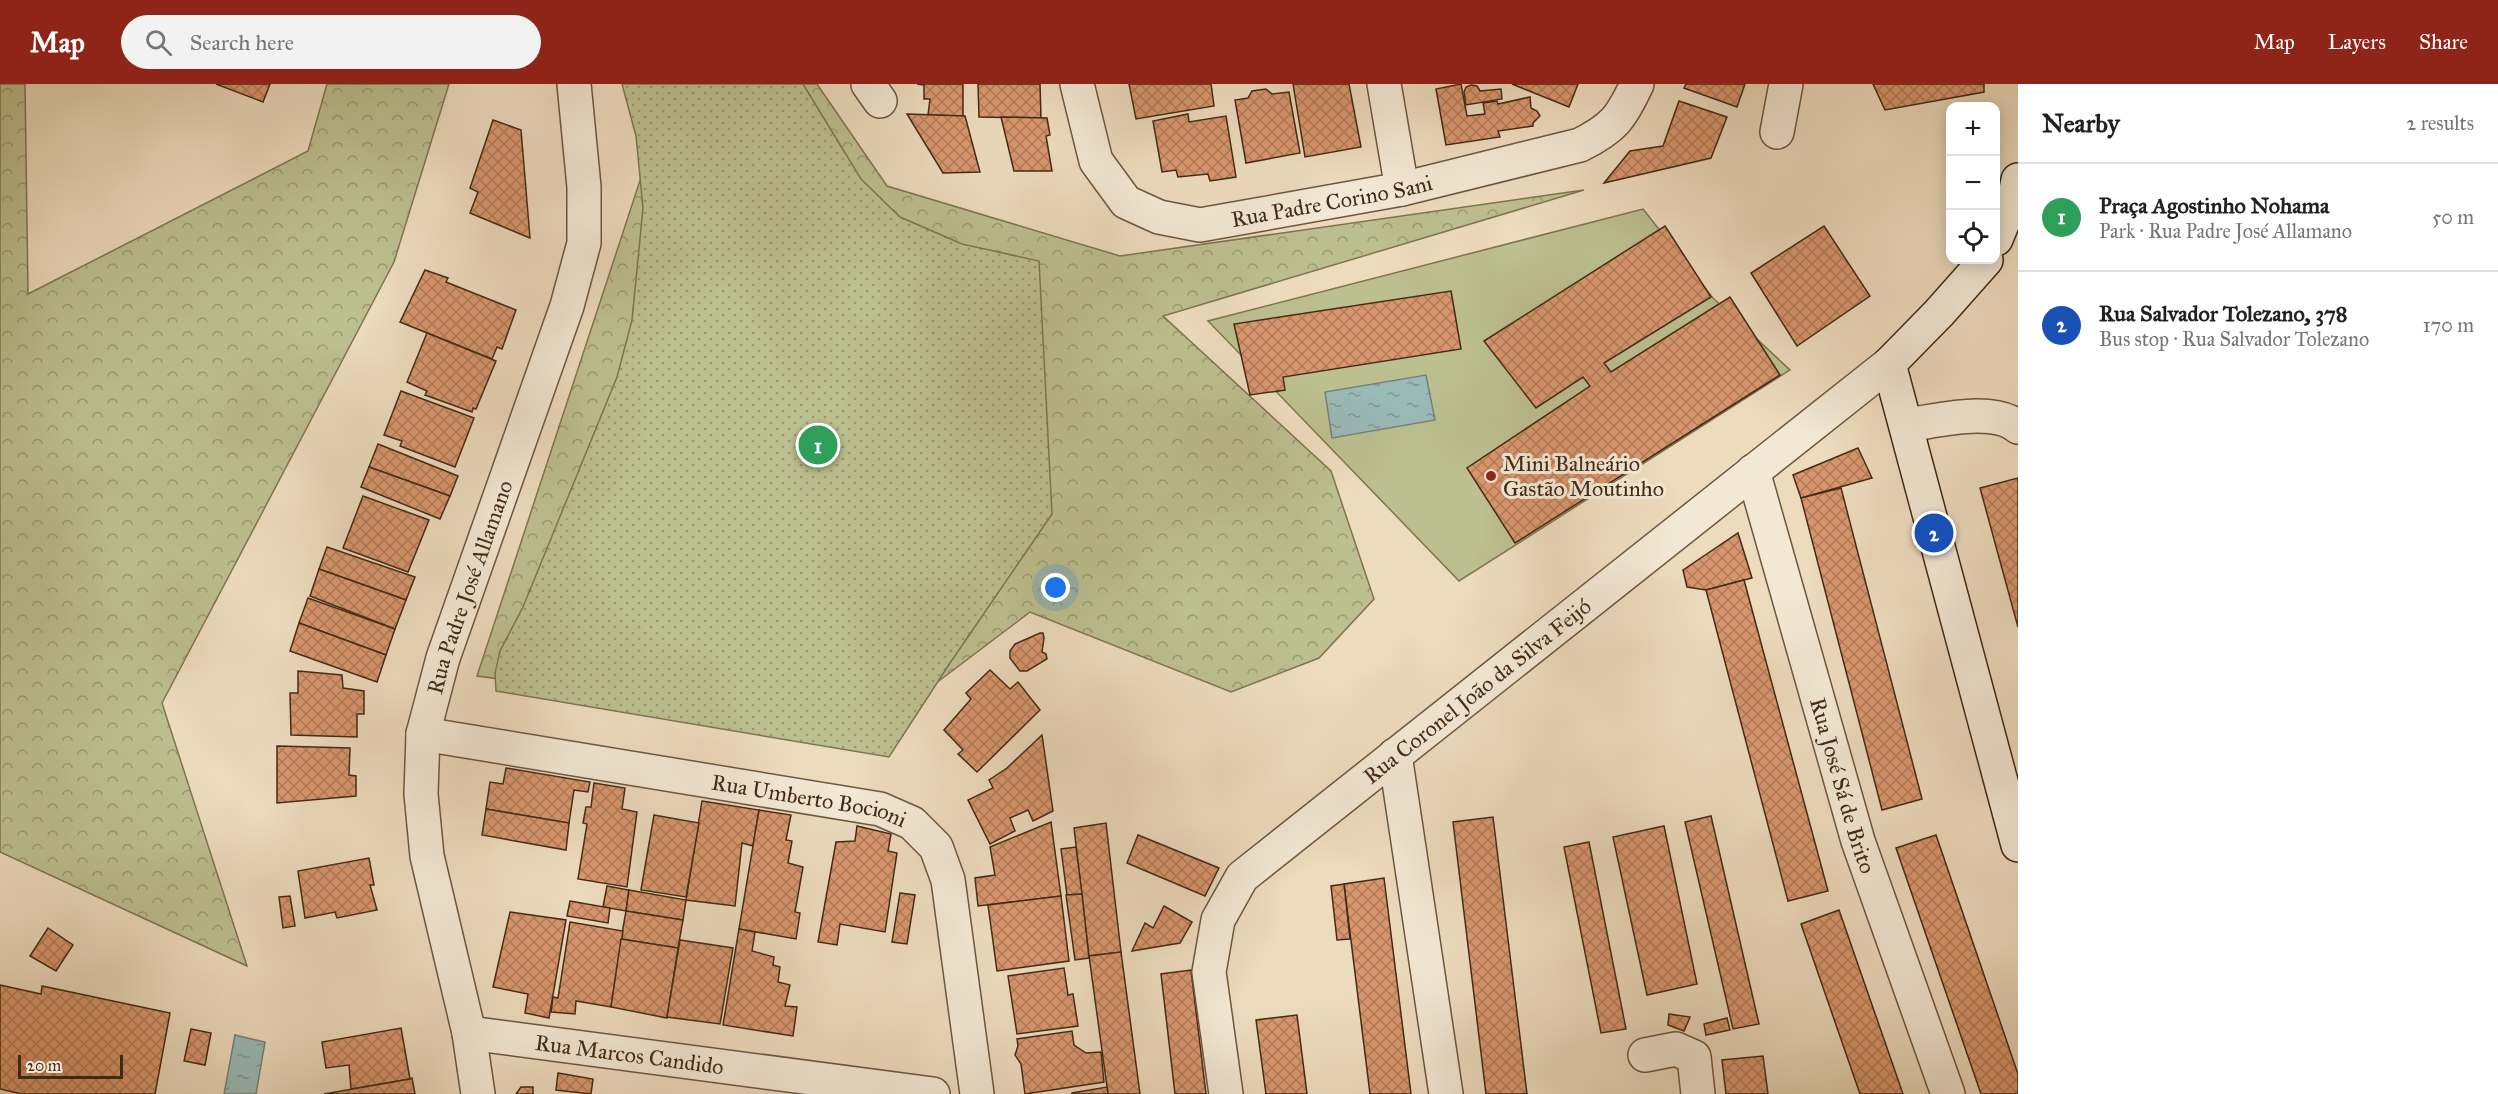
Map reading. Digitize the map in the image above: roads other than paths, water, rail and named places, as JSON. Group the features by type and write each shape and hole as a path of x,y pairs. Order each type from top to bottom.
{"street":[{"name":"Rua Padre José Allamano","path":"478,1094 469,1033 427,856 421,794 423,734 443,658 567,306 584,243 584,187 574,84"},
{"name":"Rua Padre Corino Sani","path":"1077,84 1096,161 1126,202 1159,217 1200,225 1402,189 1580,145 1605,133 1623,113 1637,84"},
{"path":"1384,84 1402,189"},
{"path":"1777,132 1786,84"},
{"path":"2000,227 2018,180"},
{"name":"Rua Coronel João da Silva Feijó","path":"1226,1094 1209,972 1218,920 1242,877 1889,364 1940,313 1983,264"},
{"path":"1889,364 2018,845"},
{"path":"1906,425 1987,415 2009,420 2018,427"},
{"name":"Rua José Sá de Brito","path":"1753,471 1858,841 1948,1094"},
{"name":"Rua Umberto Bocioni","path":"423,734 880,809 912,823 936,848 948,880 977,1094"},
{"path":"1395,755 1446,1094"},
{"name":"Rua Marcos Candido","path":"469,1033 933,1094"},
{"path":"1645,1055 1676,1049 1694,1057 1698,1094"}],"water":[{"path":"1426,375 1435,420 1332,438 1325,392"},
{"path":"235,1035 265,1042 256,1094 224,1094"}],"place":[{"name":"Praça Agostinho Nohama","path":"818,445"},
{"name":"Mini Balneário Gastão Moutinho","path":"1491,476"},
{"name":"Rua Salvador Tolezano, 378","path":"1934,533"}]}
